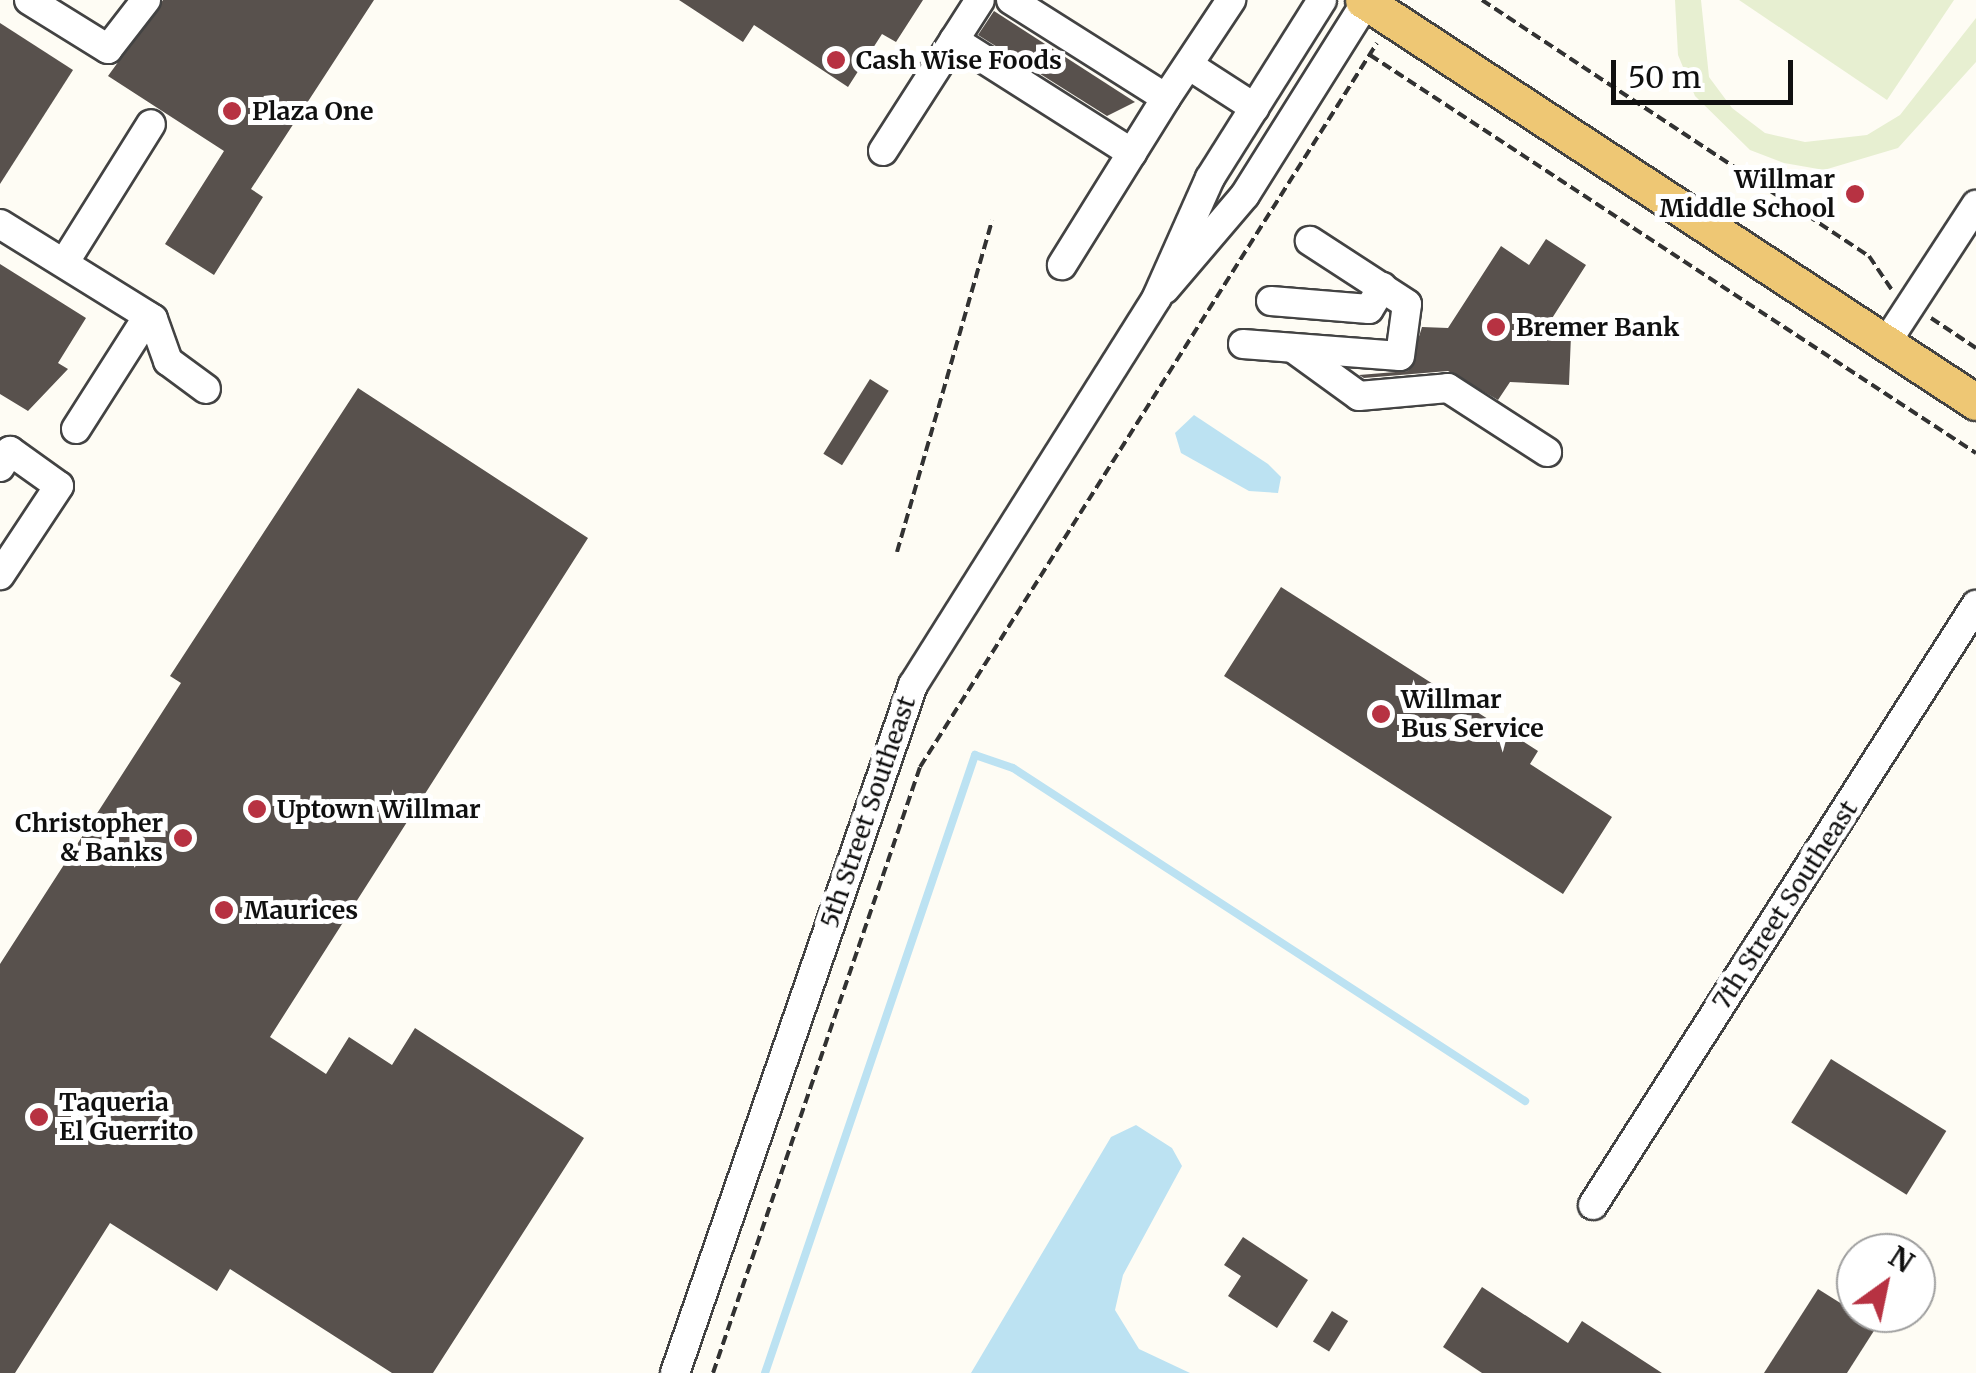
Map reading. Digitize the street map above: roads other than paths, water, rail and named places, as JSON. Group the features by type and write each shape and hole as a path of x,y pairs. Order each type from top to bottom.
{"main road":[{"path":"1373,7 1976,402"}],"street":[{"path":"29,0 108,50 146,0"},
{"path":"883,150 980,0"},
{"path":"1011,0 1166,98"},
{"path":"1062,265 1230,0"},
{"name":"5th Street Southeast","path":"675,1373 902,710 1157,297 1196,206 1322,0"},
{"name":"5th Street Southeast","path":"1157,297 1220,230 1344,38 1373,7"},
{"path":"954,40 1132,154"},
{"path":"1190,66 1255,108"},
{"path":"66,260 151,124"},
{"path":"1886,343 1976,205"},
{"path":"0,224 66,260 148,316 168,361 206,389"},
{"path":"1243,344 1400,356 1407,304 1310,241"},
{"path":"1271,301 1369,309 1382,287"},
{"path":"76,429 148,316"},
{"path":"1292,348 1359,396 1448,388 1547,452"},
{"path":"0,466 10,451 59,486 0,575"},
{"name":"7th Street Southeast","path":"1593,1205 1976,606"}],"water":[{"path":"1194,415 1268,464 1281,477 1278,493 1249,491 1181,453 1175,433"},
{"path":"1136,1125 1172,1148 1182,1166 1123,1275 1115,1310 1139,1349 1190,1373 971,1373 1111,1137"}],"waterway":[{"path":"765,1373 975,755 1013,768 1525,1101"}],"place":[{"name":"Cash Wise Foods","path":"836,60"},
{"name":"Plaza One","path":"232,111"},
{"name":"Willmar Middle School","path":"1855,194"},
{"name":"Bremer Bank","path":"1496,327"},
{"name":"Willmar Bus Service","path":"1381,714"},
{"name":"Uptown Willmar","path":"257,809"},
{"name":"Christopher & Banks","path":"183,838"},
{"name":"Maurices","path":"224,910"},
{"name":"Taqueria El Guerrito","path":"39,1117"}]}
